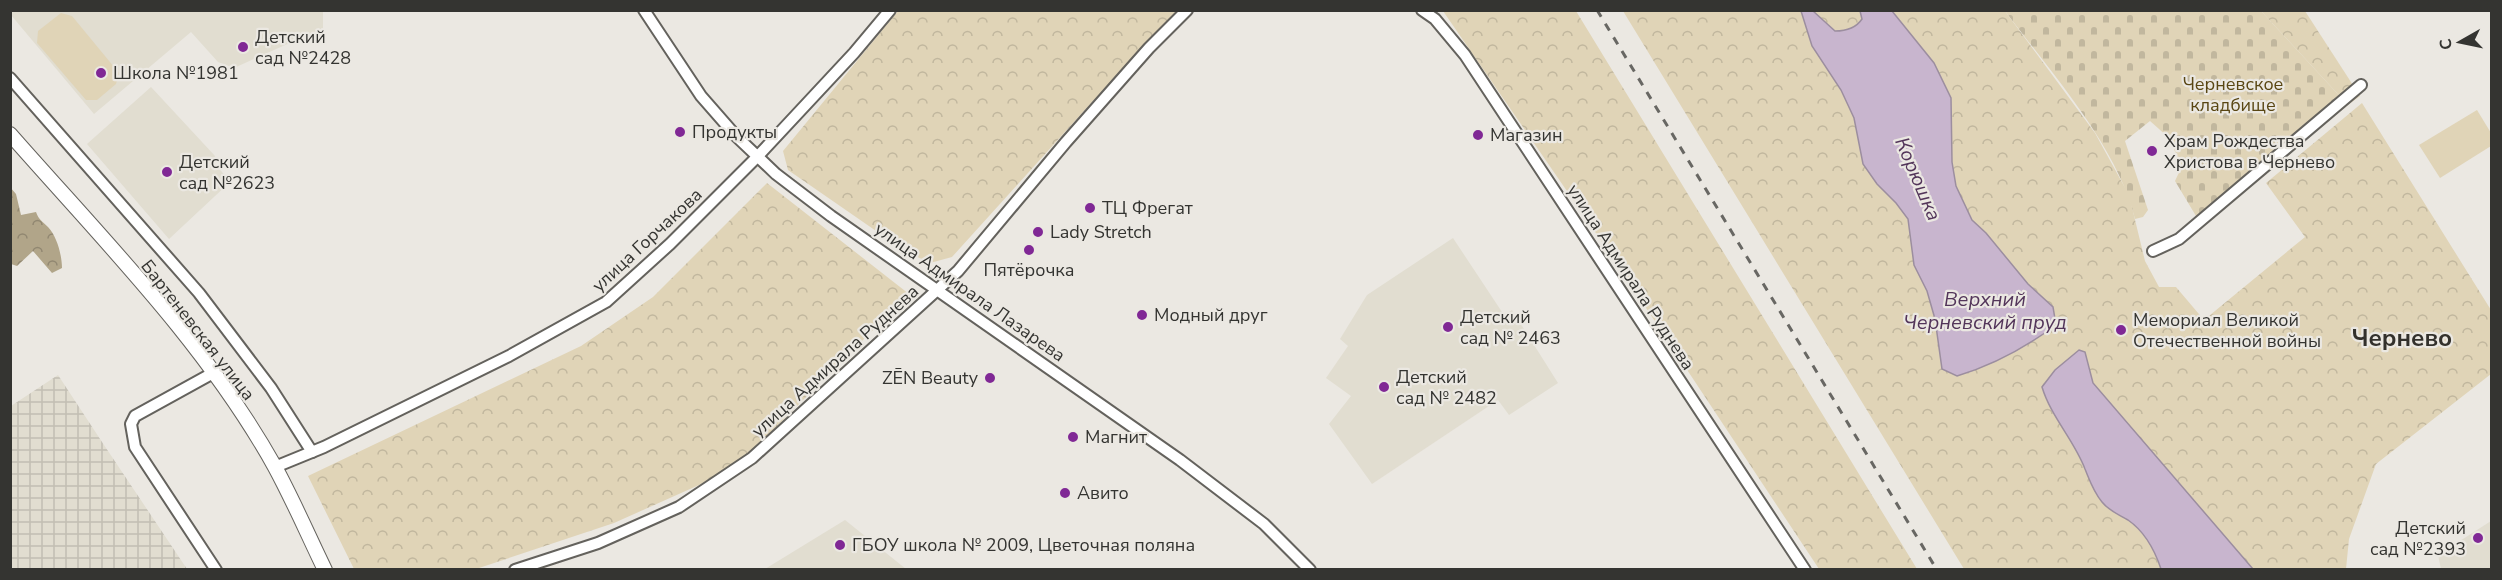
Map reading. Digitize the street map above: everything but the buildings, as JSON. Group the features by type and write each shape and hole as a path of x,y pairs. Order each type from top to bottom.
{"main road":[{"name":"Бартеневская улица","path":"10,135 163,308 213,373 275,467 325,570"}],"street":[{"name":"улица Адмирала Лазарева","path":"644,10 701,96 757,157 831,216 938,289 1239,504 1276,534 1310,570"},
{"name":"улица Горчакова","path":"275,467 312,452 509,356 606,302 670,244 757,157 848,60 890,10"},
{"name":"улица Адмирала Руднева","path":"515,570 598,543 680,507 752,458 958,270 1141,57 1187,10"},
{"name":"улица Адмирала Руднева","path":"1422,10 1435,19 1465,55 1805,570"},
{"path":"10,78 199,293 271,388 312,452"},
{"path":"2153,251 2179,239 2361,85"},
{"path":"213,373 135,416 131,424 135,447 216,570"}],"shaded area":[{"name":"Школа №1981","path":"10,11 323,11 323,28 234,68 218,62 191,32 94,114"},
{"name":"Детский сад №2623","path":"151,87 215,156 214,162 230,182 169,239 87,144"},
{"name":"Детский сад № 2463","path":"1453,238 1504,315 1512,310 1558,383 1509,415 1498,400 1372,484 1329,424 1351,396 1326,378 1348,346 1340,339 1367,295"},
{"path":"58,375 187,569 11,569 11,406"},
{"name":"ГБОУ школа № 2009, Цветочная поляна","path":"845,520 906,569 765,569"},
{"name":"Детский сад №2393","path":"2491,521 2491,569 2441,569 2438,555"}],"green space":[{"path":"898,11 1180,11 1092,102 952,257 930,263 905,251 788,170 783,151"},
{"path":"1443,11 1576,11 1917,569 1819,569 1611,255"},
{"path":"1623,11 2005,11 2095,133 2129,195 2145,261 2159,287 2176,287 2204,320 2305,237 2266,183 2362,103 2491,310 2491,374 2376,464 2349,539 2346,569 1964,569"},
{"name":"Черневское кладбище","path":"2005,11 2261,11 2348,105 2202,226 2175,181 2182,166 2168,137 2150,121 2125,141 2148,210 2143,217 2135,219 2114,164 2098,137"},
{"path":"2261,11 2305,11 2360,96 2348,105"},
{"path":"61,13 72,16 119,73 116,84 97,100 86,100 37,43 38,31"},
{"path":"2477,110 2491,133 2491,146 2440,178 2419,145"},
{"path":"767,183 909,294 741,462 699,485 614,523 476,569 354,569 308,476 581,346 653,297"},
{"path":"10,187 16,194 21,215 36,212 51,231 58,246 62,268 52,273 33,251 17,266 11,264"}],"water":[{"name":"Верхний Черневский пруд","path":"1801,11 1813,11 1835,31 1847,30 1857,25 1862,19 1860,11 1892,11 1934,63 1951,98 1952,162 1956,186 1972,220 1986,233 2028,284 2053,307 2056,325 2021,348 1984,367 1957,376 1942,369 1935,319 1927,291 1914,265 1908,219 1877,184 1863,164 1854,118 1841,90 1812,46"},
{"path":"2079,350 2085,352 2093,383 2253,569 2161,569 2152,548 2139,530 2102,502 2042,387 2055,370"}],"railway":[{"path":"1597,10 1937,570"}],"place":[{"name":"Детский сад №2428","path":"243,47"},
{"name":"Школа №1981","path":"101,73"},
{"name":"Продукты","path":"680,132"},
{"name":"Магазин","path":"1478,135"},
{"name":"Храм Рождества Христова в Чернево","path":"2152,151"},
{"name":"Детский сад №2623","path":"167,172"},
{"name":"ТЦ Фрегат","path":"1090,208"},
{"name":"Lady Stretch","path":"1038,232"},
{"name":"Пятёрочка","path":"1029,250"},
{"name":"Модный друг","path":"1142,315"},
{"name":"Детский сад № 2463","path":"1448,327"},
{"name":"Мемориал Великой Отечественной войны","path":"2121,330"},
{"name":"ZĒN Beauty","path":"990,378"},
{"name":"Детский сад № 2482","path":"1384,387"},
{"name":"Магнит","path":"1073,437"},
{"name":"Авито","path":"1065,493"},
{"name":"Детский сад №2393","path":"2478,538"},
{"name":"ГБОУ школа № 2009, Цветочная поляна","path":"840,545"}],"district":[{"name":"Чернево","path":"2402,338"}],"water label":[{"name":"Корюшка","path":"1918,179"}]}
